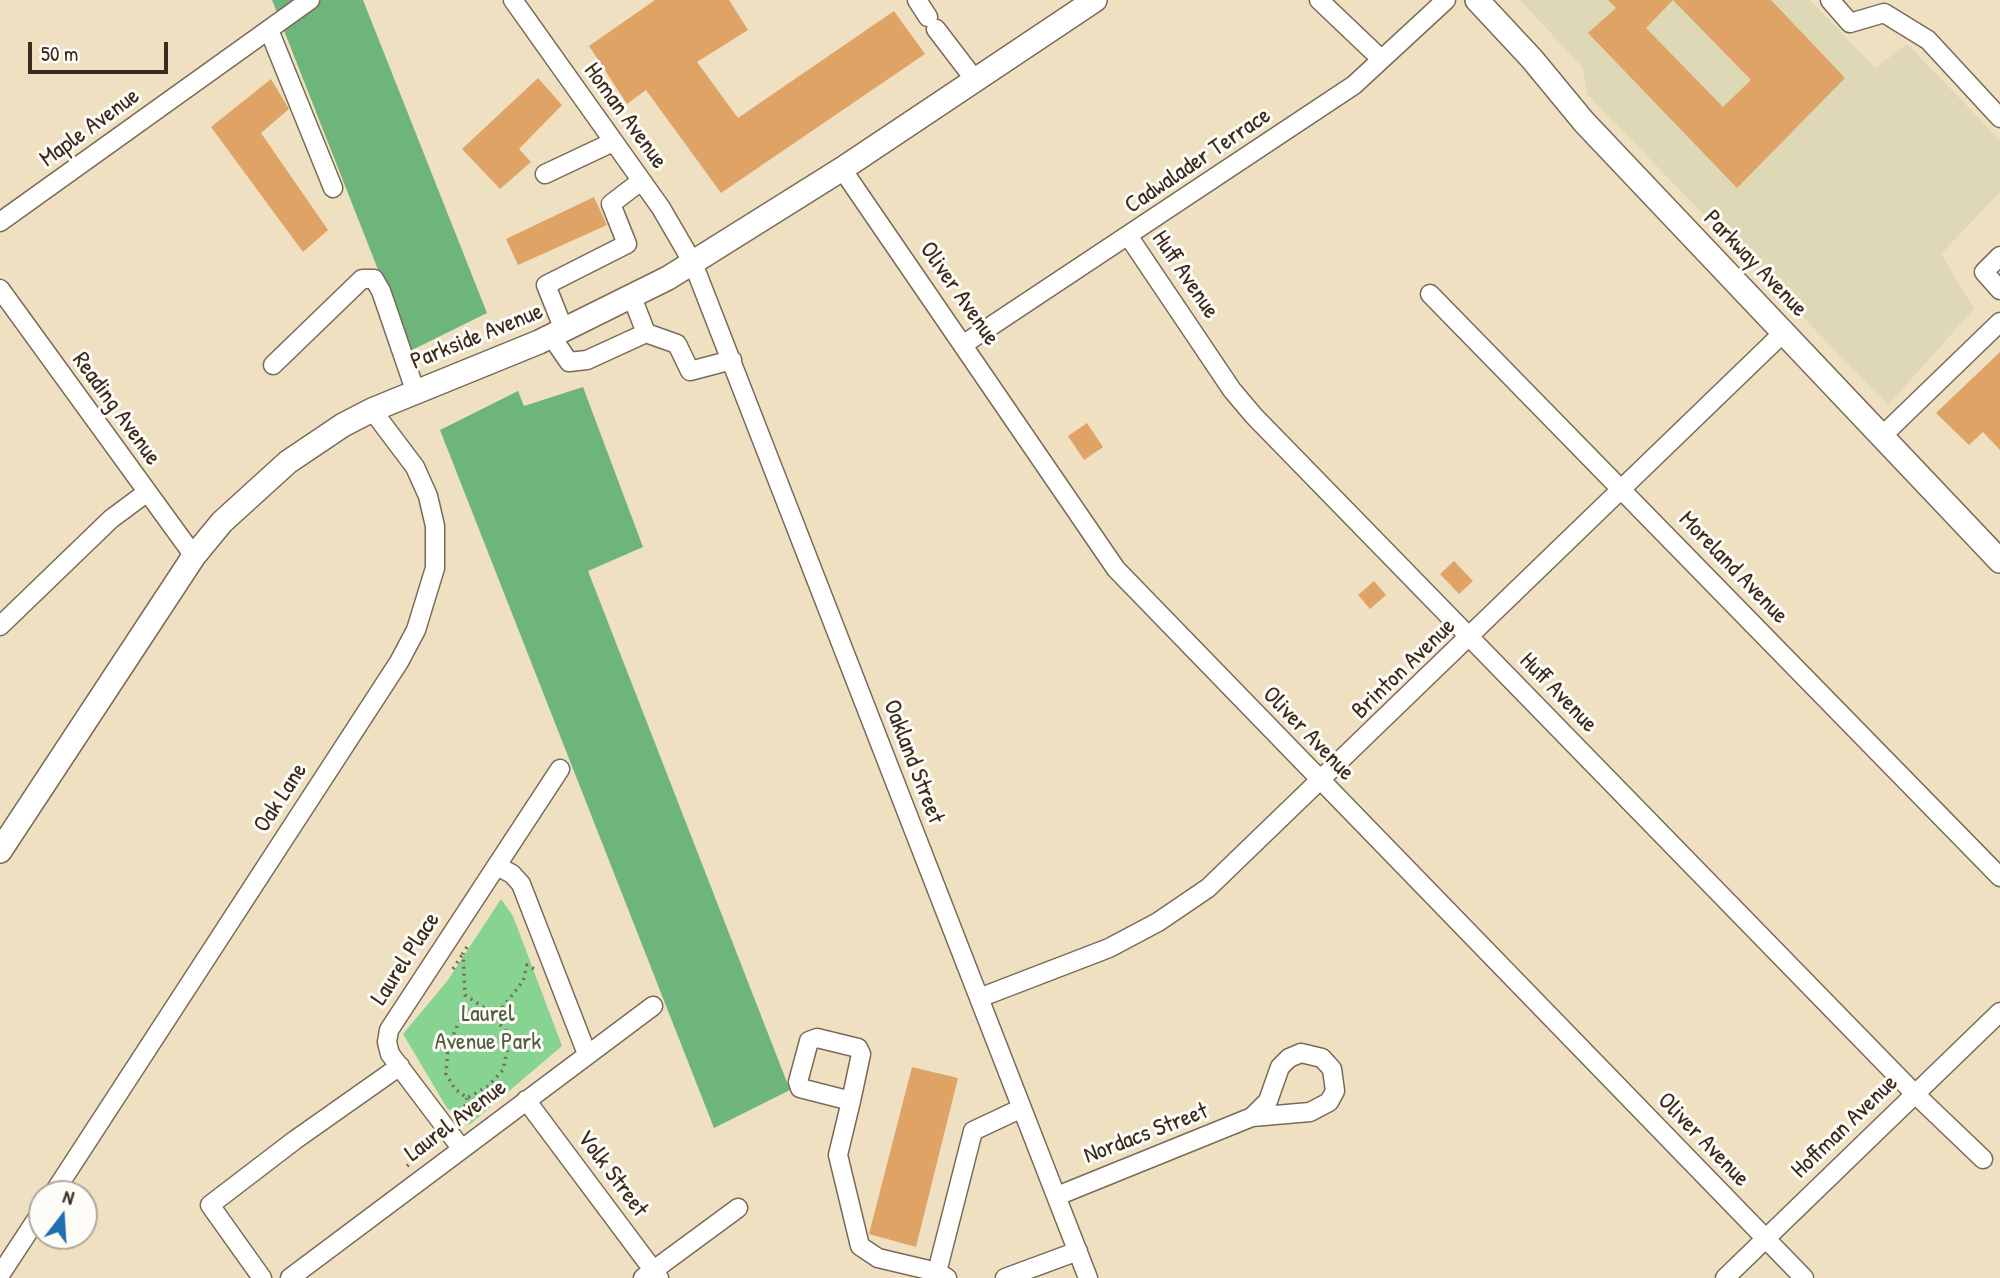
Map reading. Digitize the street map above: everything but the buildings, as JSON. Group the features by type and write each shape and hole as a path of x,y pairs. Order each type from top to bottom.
{"main road":[{"name":"Parkside Avenue","path":"0,850 194,556 222,522 288,462 343,425 372,410 558,333 632,297 693,263 842,169 1095,0"},
{"name":"Parkway Avenue","path":"1477,0 1532,59 1584,122 2000,561"}],"street":[{"name":"Maple Avenue","path":"0,222 310,0"},
{"name":"Homan Avenue","path":"513,0 661,208 693,263"},
{"path":"917,0 975,80"},
{"path":"1319,0 1381,59"},
{"name":"Cadwalader Terrace","path":"964,344 1129,237 1353,85 1446,0"},
{"path":"1830,0 1850,23 1884,13 1928,40 2000,118"},
{"path":"270,30 333,188"},
{"path":"545,174 613,142"},
{"name":"Oliver Avenue","path":"842,169 1116,569 1804,1278"},
{"path":"641,181 611,204 627,244 546,285 558,333 569,362 587,360 646,333 677,344 691,371 732,360"},
{"name":"Huff Avenue","path":"1129,237 1232,390 1254,416 1914,1093 1983,1159"},
{"path":"2000,256 1984,272 2000,290"},
{"name":"Oakland Street","path":"693,263 1088,1278"},
{"path":"273,365 362,279 373,279 382,291 415,390"},
{"name":"Reading Avenue","path":"0,289 194,556"},
{"name":"Moreland Avenue","path":"1430,294 2000,877"},
{"path":"632,297 646,333"},
{"path":"1882,436 2000,322"},
{"name":"Brinton Avenue","path":"979,999 1109,948 1157,922 1209,888 1321,783 1784,332"},
{"name":"Oak Lane","path":"62,1180 398,662 416,630 435,568 435,526 428,496 415,467 372,410"},
{"path":"0,626 111,519 146,493"},
{"name":"Laurel Place","path":"461,1148 390,1054 387,1042 389,1030 560,769"},
{"path":"497,866 512,874 521,884 587,1054"},
{"name":"Laurel Avenue","path":"290,1278 653,1006"},
{"name":"Hoffman Avenue","path":"1725,1278 2000,1012"},
{"name":"Nordacs Street","path":"1056,1196 1252,1117 1319,1110 1329,1102 1335,1090 1332,1069 1316,1055 1301,1053 1289,1058 1280,1067 1268,1101 1252,1117"},
{"path":"262,1278 210,1205 295,1140 400,1066"},
{"name":"Volk Street","path":"526,1100 652,1275"},
{"path":"851,1101 838,1155 860,1246 878,1258 942,1275 973,1131 1022,1108"},
{"path":"652,1275 738,1208"},
{"path":"0,1275 28,1232"},
{"path":"1005,1278 1078,1251"}],"path":[{"path":"402,1169 449,1132 461,1126 467,1098 488,1086 503,1070 508,1046 506,1031 486,1009 465,995 463,953 470,942"},
{"path":"467,1098 455,1089 446,1074 448,1047 459,1022 470,1011 502,1007 523,981 527,965 537,971"}],"shaded area":[{"path":"1520,0 1810,0 1875,68 1907,44 2000,140 2000,192 1941,254 1974,309 1888,405 1587,94 1583,68"}],"green space":[{"path":"272,0 363,0 487,313 410,351"},
{"path":"583,387 643,547 588,571 790,1090 714,1128 440,430 518,391 524,406"},
{"name":"Laurel Avenue Park","path":"501,899 513,916 562,1046 469,1125 447,1108 403,1034 448,980"}]}
